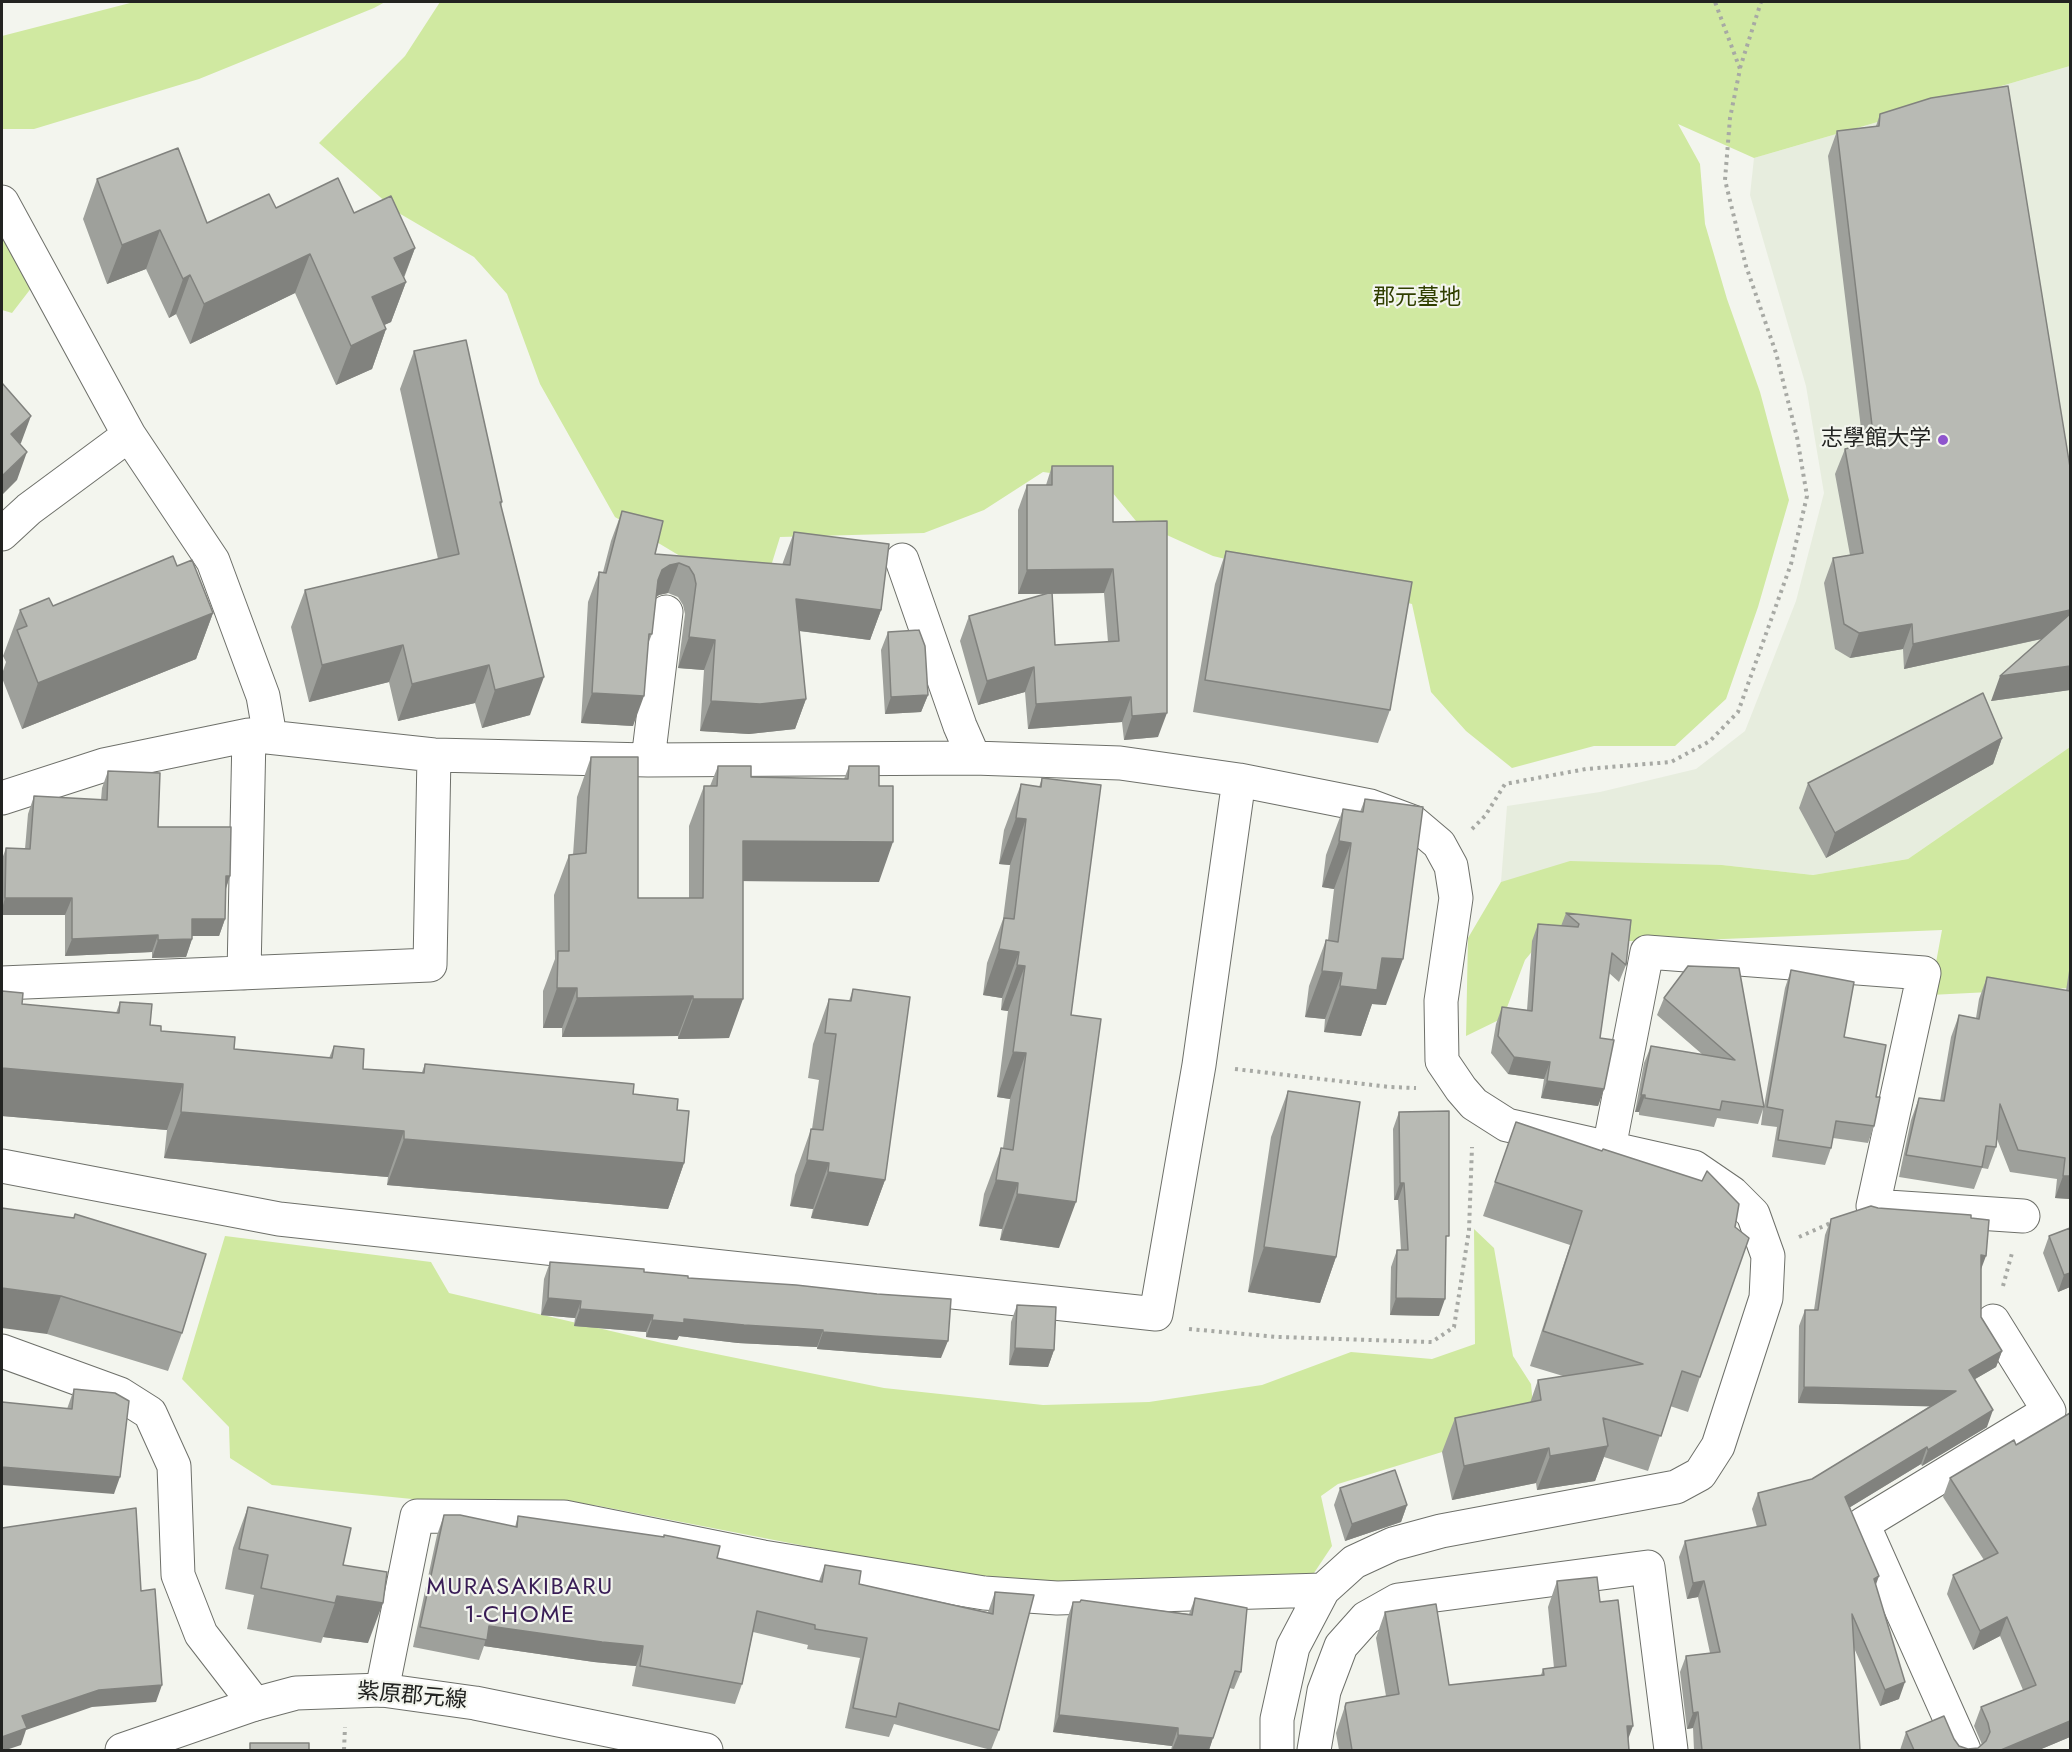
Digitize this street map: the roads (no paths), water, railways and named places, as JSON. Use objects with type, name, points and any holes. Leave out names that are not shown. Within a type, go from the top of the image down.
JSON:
[{"type":"street","points":[[2,202],[129,435],[213,561],[263,696],[244,973]]},
{"type":"street","points":[[2,534],[29,509],[129,435]]},
{"type":"street","points":[[903,560],[960,726],[974,758]]},
{"type":"street","points":[[648,760],[666,612]]},
{"type":"street","points":[[2,798],[104,765],[260,736],[434,755],[648,760],[974,758],[1120,763],[1239,780],[1370,806],[1413,822],[1439,844],[1451,867],[1456,898],[1441,1001],[1442,1061],[1474,1104],[1507,1125],[1694,1167],[1723,1186],[1753,1214],[1768,1256],[1766,1298],[1718,1446],[1700,1474],[1676,1488],[1441,1531],[1393,1544],[1354,1562],[1323,1590],[1293,1647],[1276,1719],[1277,1750]]},
{"type":"street","points":[[2,983],[430,965],[434,755]]},
{"type":"street","points":[[2,1166],[279,1219],[1156,1314],[1199,1065],[1239,780]]},
{"type":"street","points":[[1608,1148],[1647,952],[1924,973],[1873,1206],[2023,1216]]},
{"type":"street","points":[[1964,1750],[1863,1524],[2049,1411],[1993,1322]]},
{"type":"street","points":[[2,1351],[120,1394],[150,1413],[174,1466],[178,1575],[201,1634],[255,1704]]},
{"type":"street","points":[[382,1690],[417,1516],[564,1517],[763,1557],[984,1593],[1057,1598],[1323,1590]]},
{"type":"street","points":[[1314,1750],[1324,1691],[1341,1646],[1366,1618],[1398,1600],[1648,1567],[1671,1750]]},
{"type":"street","name":"紫原郡元線","points":[[122,1750],[255,1704],[296,1693],[382,1690],[475,1703],[706,1750]]},
{"type":"place","name":"志學館大学","points":[[1943,440]]},
{"type":"district","name":"MURASAKIBARU 1-CHOME","points":[[520,1602]]},
{"type":"park label","name":"郡元墓地","points":[[1417,299]]}]
